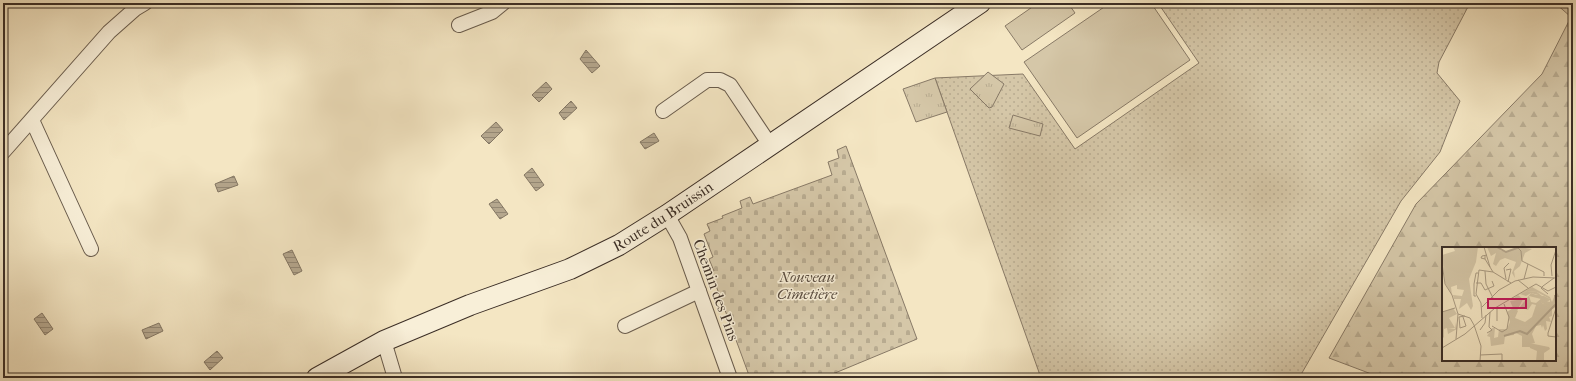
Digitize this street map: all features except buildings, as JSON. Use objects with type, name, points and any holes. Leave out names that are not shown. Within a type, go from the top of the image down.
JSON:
[{"type":"street","points":[[3,152],[109,32],[135,9],[145,3]]},
{"type":"street","points":[[459,25],[492,12],[503,3]]},
{"type":"street","name":"Route du Bruissin","points":[[317,378],[384,341],[470,306],[570,269],[619,245],[667,215],[770,146],[980,3]]},
{"type":"street","points":[[663,111],[707,80],[720,80],[730,85],[770,146]]},
{"type":"street","points":[[32,120],[91,249]]},
{"type":"street","name":"Chemin des Pins","points":[[667,215],[680,238],[730,378]]},
{"type":"street","points":[[626,326],[699,291]]},
{"type":"street","points":[[384,341],[395,378]]},
{"type":"green space","points":[[1038,3],[1068,3],[1075,13],[1022,50],[1005,26]]},
{"type":"green space","points":[[1110,3],[1151,3],[1190,60],[1077,138],[1024,62]]},
{"type":"green space","points":[[1158,3],[1470,3],[1439,62],[1437,73],[1460,101],[1440,152],[1401,201],[1299,378],[1041,378],[935,78],[1023,74],[1075,149],[1199,63]]},
{"type":"green space","points":[[1555,3],[1573,3],[1573,378],[1382,378],[1329,358],[1416,204],[1542,74],[1571,17]]},
{"type":"green space","points":[[988,72],[1004,84],[992,107],[989,108],[970,89]]},
{"type":"green space","points":[[935,78],[947,112],[916,122],[903,89]]},
{"type":"green space","points":[[1013,115],[1043,124],[1040,136],[1009,128]]},
{"type":"green space","name":"Nouveau Cimetière","points":[[846,146],[917,339],[823,378],[750,378],[711,272],[714,271],[709,259],[713,257],[704,234],[710,231],[707,224],[742,208],[740,201],[750,197],[753,204],[832,175],[828,162],[839,158],[837,150]]},
{"type":"shaded area","points":[[586,50],[600,66],[592,73],[580,59]]},
{"type":"shaded area","points":[[546,82],[552,89],[539,102],[532,95]]},
{"type":"shaded area","points":[[571,101],[577,108],[564,120],[559,113]]},
{"type":"shaded area","points":[[496,122],[503,130],[489,144],[481,136]]},
{"type":"shaded area","points":[[654,133],[659,141],[645,149],[640,142]]},
{"type":"shaded area","points":[[532,168],[544,185],[536,191],[524,175]]},
{"type":"shaded area","points":[[234,176],[238,185],[218,192],[215,184]]},
{"type":"shaded area","points":[[497,199],[508,214],[500,219],[489,204]]},
{"type":"shaded area","points":[[292,250],[302,271],[294,275],[283,254]]},
{"type":"shaded area","points":[[42,313],[53,329],[45,335],[34,319]]},
{"type":"shaded area","points":[[159,323],[163,331],[146,339],[142,330]]},
{"type":"shaded area","points":[[217,351],[223,358],[210,370],[204,362]]}]
